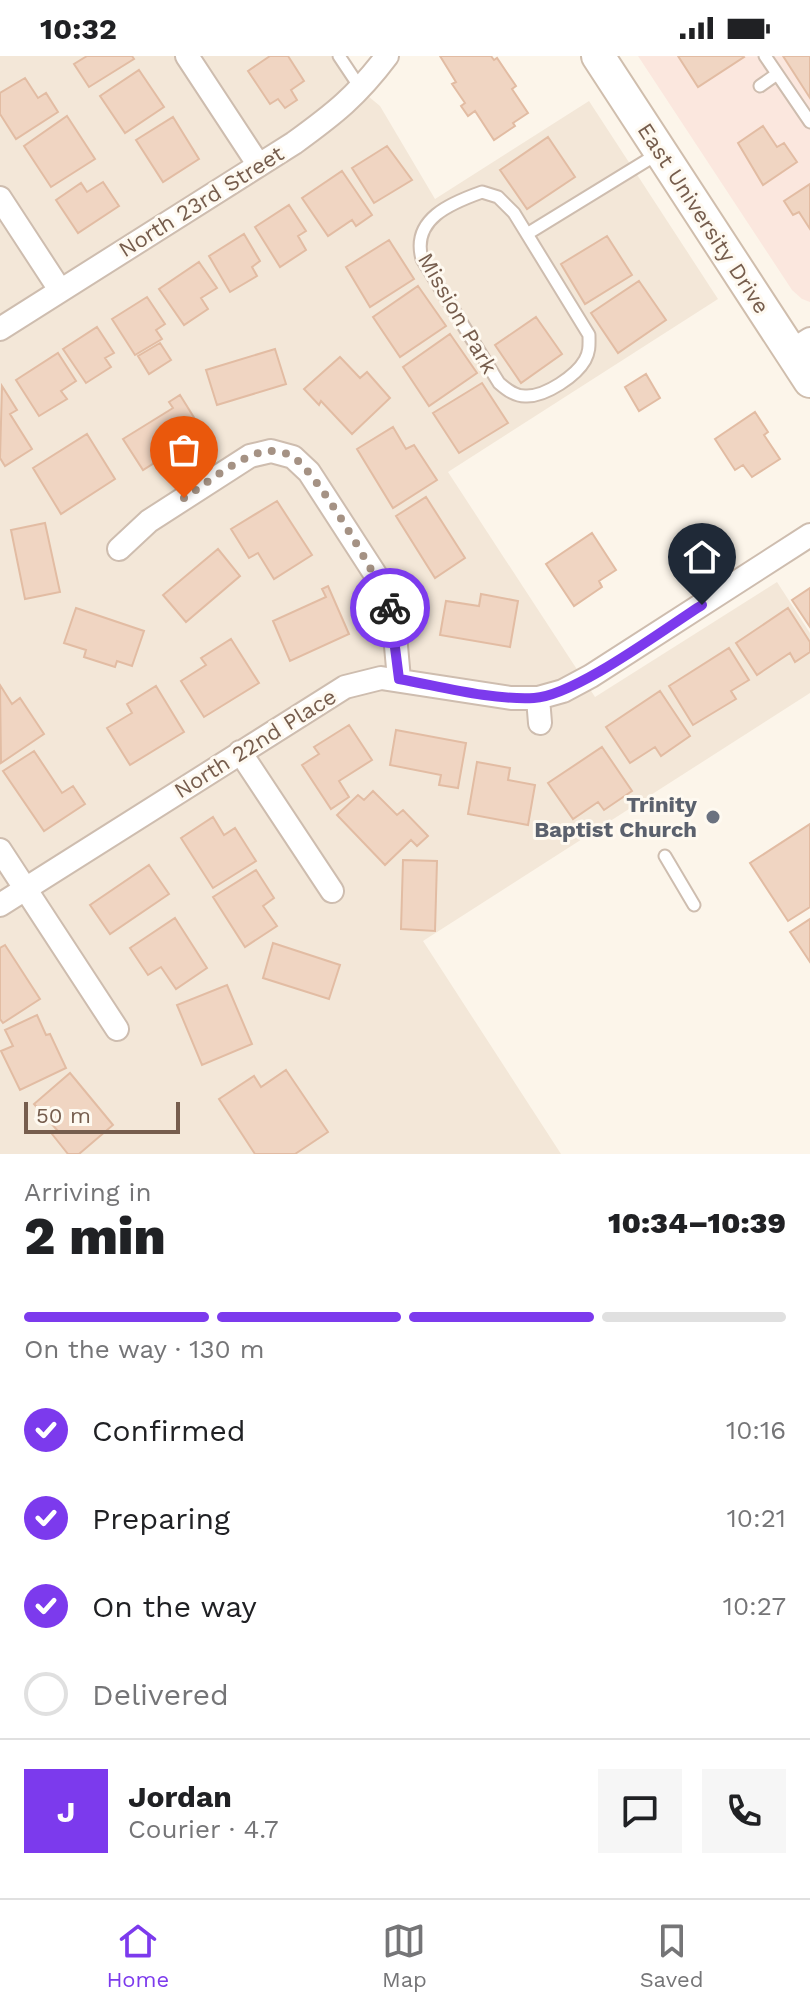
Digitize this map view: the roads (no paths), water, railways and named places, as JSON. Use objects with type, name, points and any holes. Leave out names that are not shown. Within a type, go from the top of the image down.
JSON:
[{"type":"main road","name":"East University Drive","points":[[598,56],[661,152],[800,345],[810,381]]},
{"type":"street","points":[[187,56],[258,164]]},
{"type":"street","name":"North 23rd Street","points":[[0,329],[294,143],[339,111],[361,90],[387,56]]},
{"type":"street","points":[[0,198],[60,290]]},
{"type":"street","points":[[119,549],[149,521],[250,456],[271,451],[293,457],[309,472],[377,577],[394,624],[399,679]]},
{"type":"street","name":"North 22nd Place","points":[[0,905],[345,687],[364,680],[399,679],[511,698],[538,698],[563,691],[810,535]]},
{"type":"street","points":[[538,698],[540,723]]},
{"type":"street","points":[[240,752],[332,891]]},
{"type":"street","points":[[0,850],[117,1029]]},
{"type":"lane","points":[[339,56],[361,90]]},
{"type":"lane","points":[[765,56],[810,122]]},
{"type":"lane","points":[[760,86],[777,74]]},
{"type":"lane","points":[[527,234],[661,152]]},
{"type":"lane","name":"Mission Park","points":[[482,192],[498,197],[514,213],[527,234],[589,335],[590,349],[576,371],[537,394],[525,397],[510,393],[499,383],[422,259],[418,245],[426,223],[454,203],[482,192]]},
{"type":"lane","points":[[665,856],[694,905]]},
{"type":"place","name":"Trinity Baptist Church","points":[[713,817]]}]
